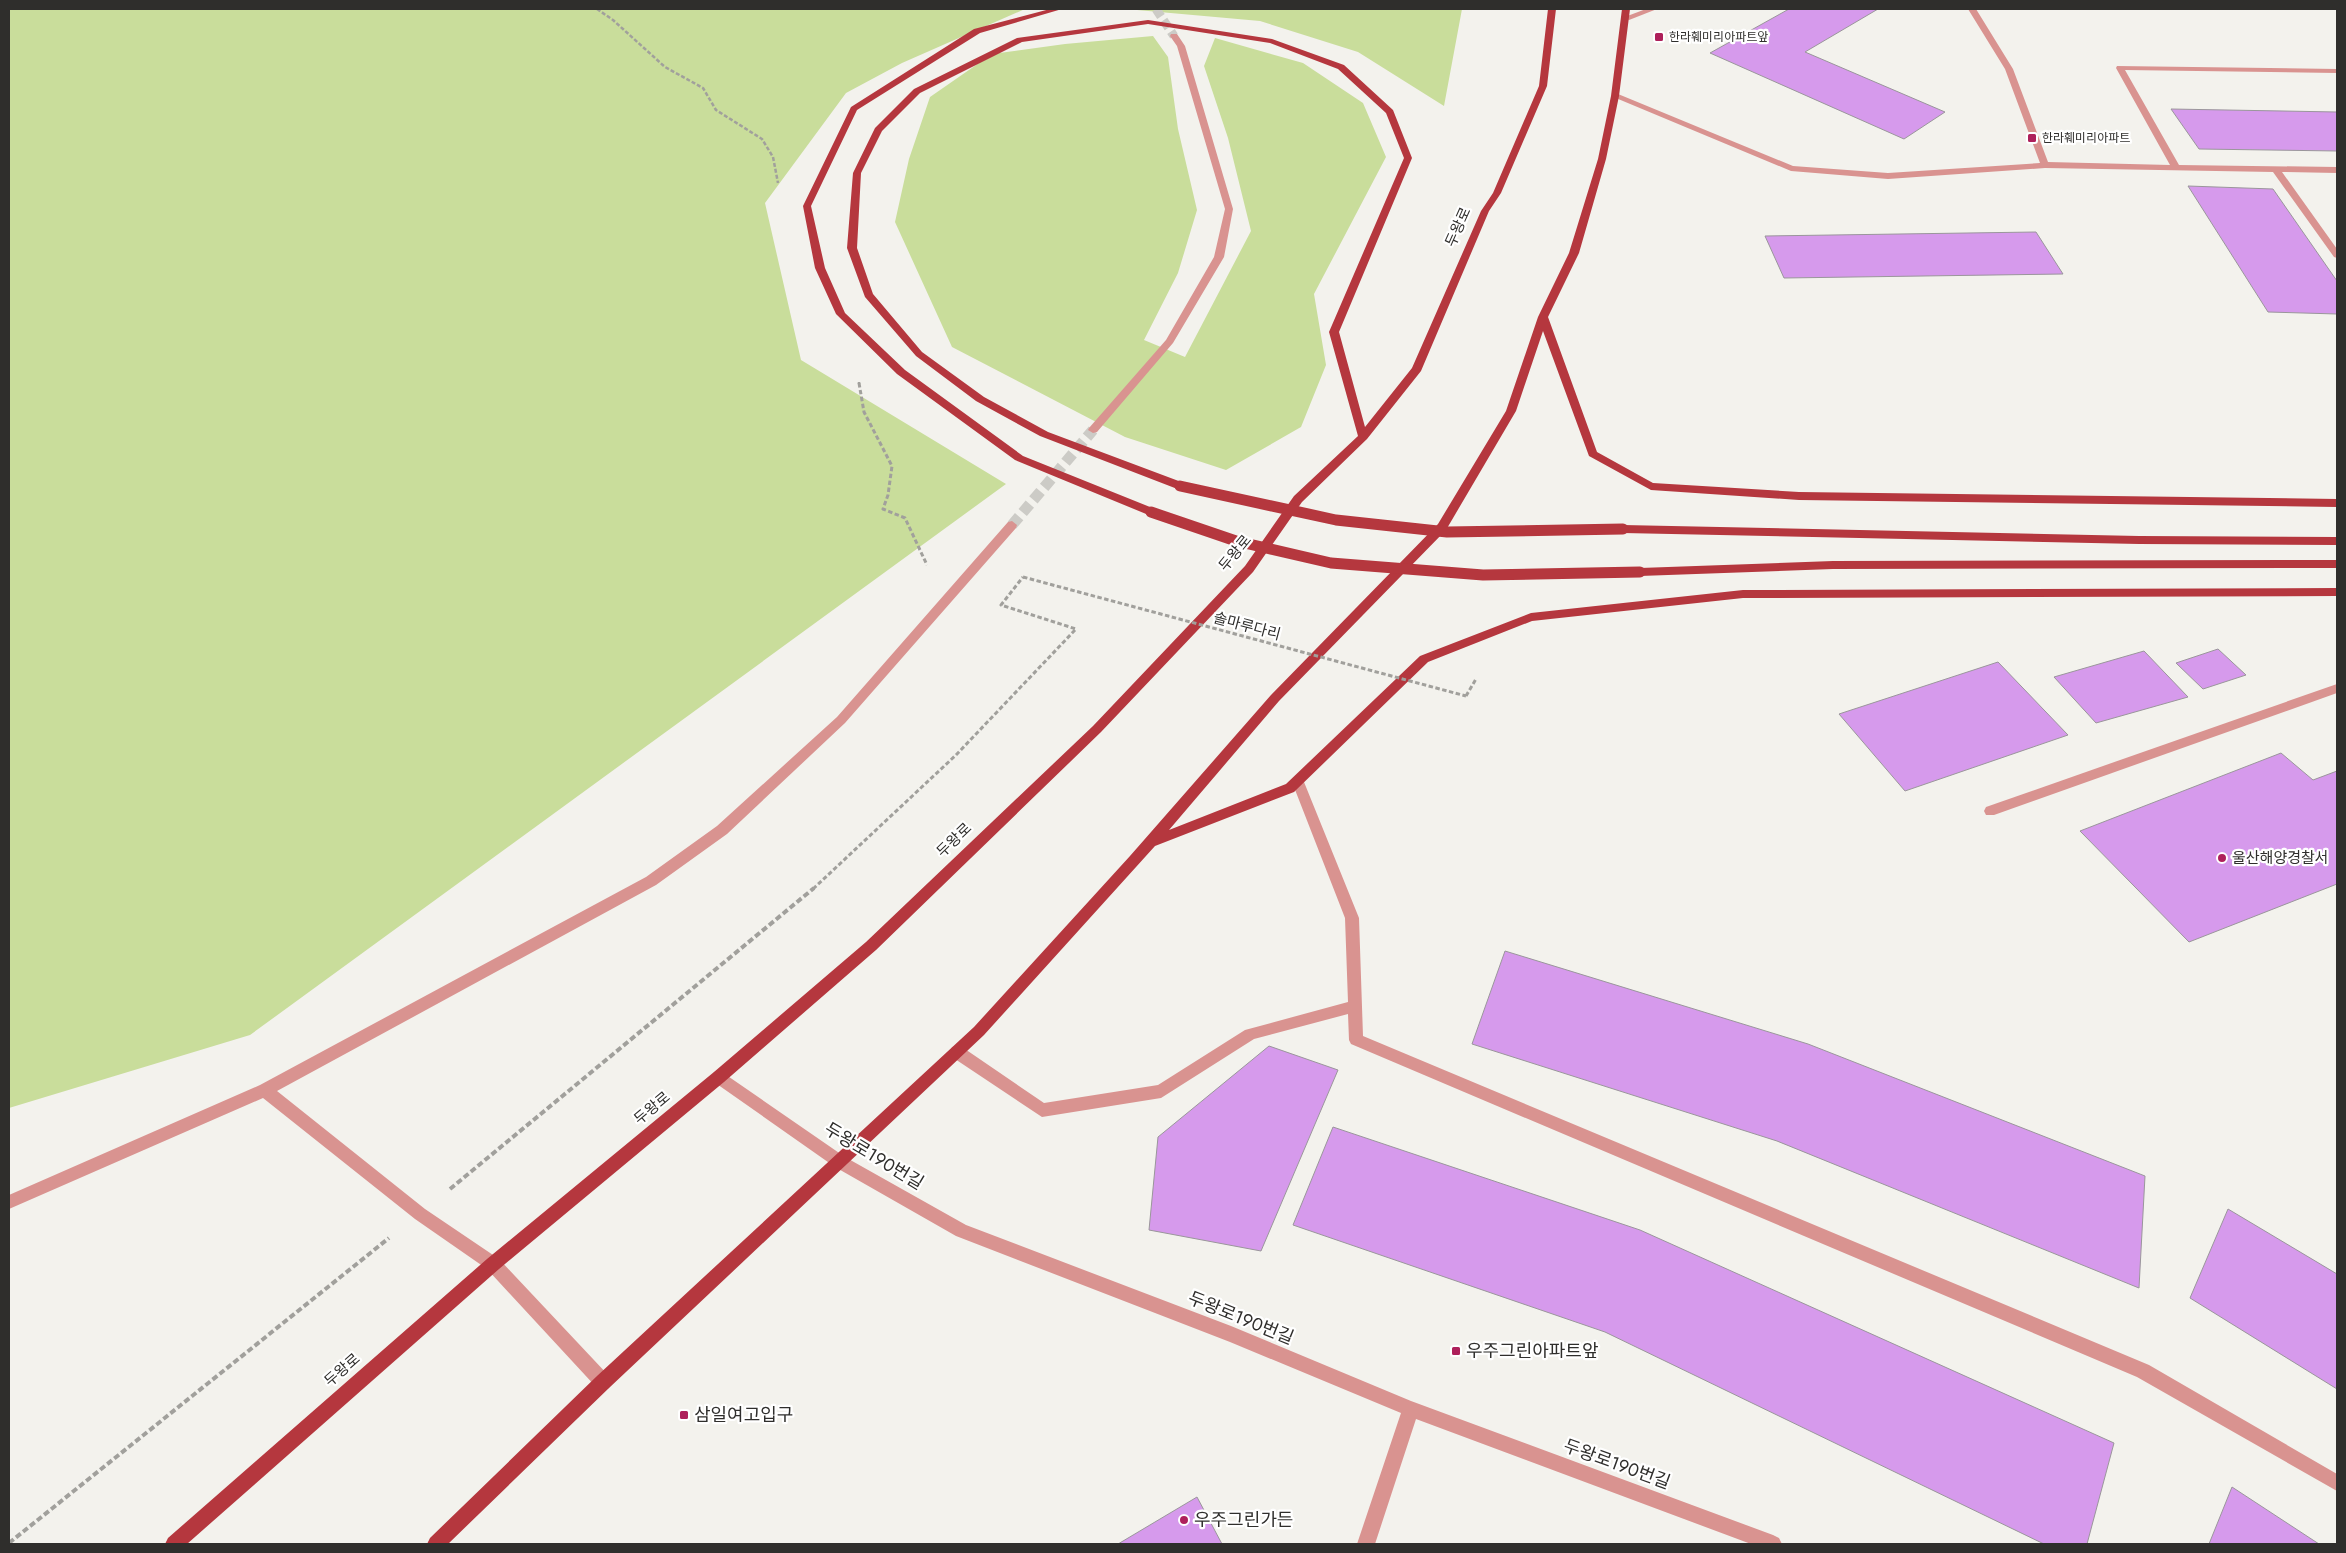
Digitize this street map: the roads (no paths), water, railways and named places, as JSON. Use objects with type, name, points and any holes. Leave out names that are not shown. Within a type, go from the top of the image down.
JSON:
[{"type":"main road","points":[[1058,9],[977,31],[854,109],[807,206],[820,268],[841,314],[901,372],[1019,458],[1151,512],[1236,541],[1331,563],[1483,576],[1833,565],[2337,564]]},
{"type":"main road","name":"두왕로","points":[[174,1544],[493,1264],[719,1077],[871,946],[1097,729],[1249,569],[1298,499],[1363,437],[1417,368],[1485,211],[1497,193],[1543,86],[1552,9]]},
{"type":"main road","points":[[436,1544],[603,1382],[840,1162],[996,1013],[1150,843],[1275,698],[1442,527],[1512,411],[1543,318],[1574,253],[1602,158],[1615,96],[1626,13]]},
{"type":"main road","points":[[1363,437],[1334,332],[1408,158],[1390,112],[1341,67],[1272,40],[1148,22],[1020,40],[917,91],[878,130],[857,173],[852,248],[868,295],[919,354],[980,399],[1044,434],[1180,486],[1336,520],[1447,532],[1623,529],[2129,540],[2337,540]]},
{"type":"main road","points":[[1543,318],[1593,454],[1651,486],[1799,496],[2337,503]]},
{"type":"main road","points":[[1150,843],[1290,788],[1424,659],[1531,618],[1743,594],[2337,592]]},
{"type":"street","points":[[1626,13],[1653,9]]},
{"type":"street","points":[[1972,9],[2009,69],[2046,165]]},
{"type":"street","points":[[1093,430],[1170,341],[1219,257],[1229,209],[1181,46],[1174,36]]},
{"type":"street","points":[[2176,167],[2120,68],[2337,71]]},
{"type":"street","points":[[1615,96],[1791,168],[1888,176],[2046,165],[2337,170]]},
{"type":"street","points":[[2276,169],[2337,254]]},
{"type":"street","points":[[9,1202],[265,1090],[650,881],[722,830],[842,720],[1012,525]]},
{"type":"street","points":[[1990,811],[2337,688]]},
{"type":"street","points":[[1298,782],[1352,918],[1356,1040],[2143,1371],[2337,1483]]},
{"type":"street","points":[[957,1052],[1042,1110],[1161,1091],[1250,1034],[1355,1006]]},
{"type":"street","name":"두왕로190번길","points":[[719,1077],[840,1162],[961,1231],[1231,1334],[1410,1409],[1773,1544]]},
{"type":"street","points":[[265,1090],[420,1214],[493,1264],[603,1382]]},
{"type":"street","points":[[1366,1544],[1410,1409]]},
{"type":"tunnel","points":[[1156,9],[1174,36]]},
{"type":"tunnel","points":[[1012,525],[1093,430]]},
{"type":"place","name":"한라훼미리아파트앞","points":[[1659,37]]},
{"type":"place","name":"한라훼미리아파트","points":[[2032,138]]},
{"type":"place","name":"울산해양경찰서","points":[[2222,858]]},
{"type":"place","name":"우주그린아파트앞","points":[[1456,1351]]},
{"type":"place","name":"삼일여고입구","points":[[684,1415]]},
{"type":"place","name":"우주그린가든","points":[[1184,1520]]}]
